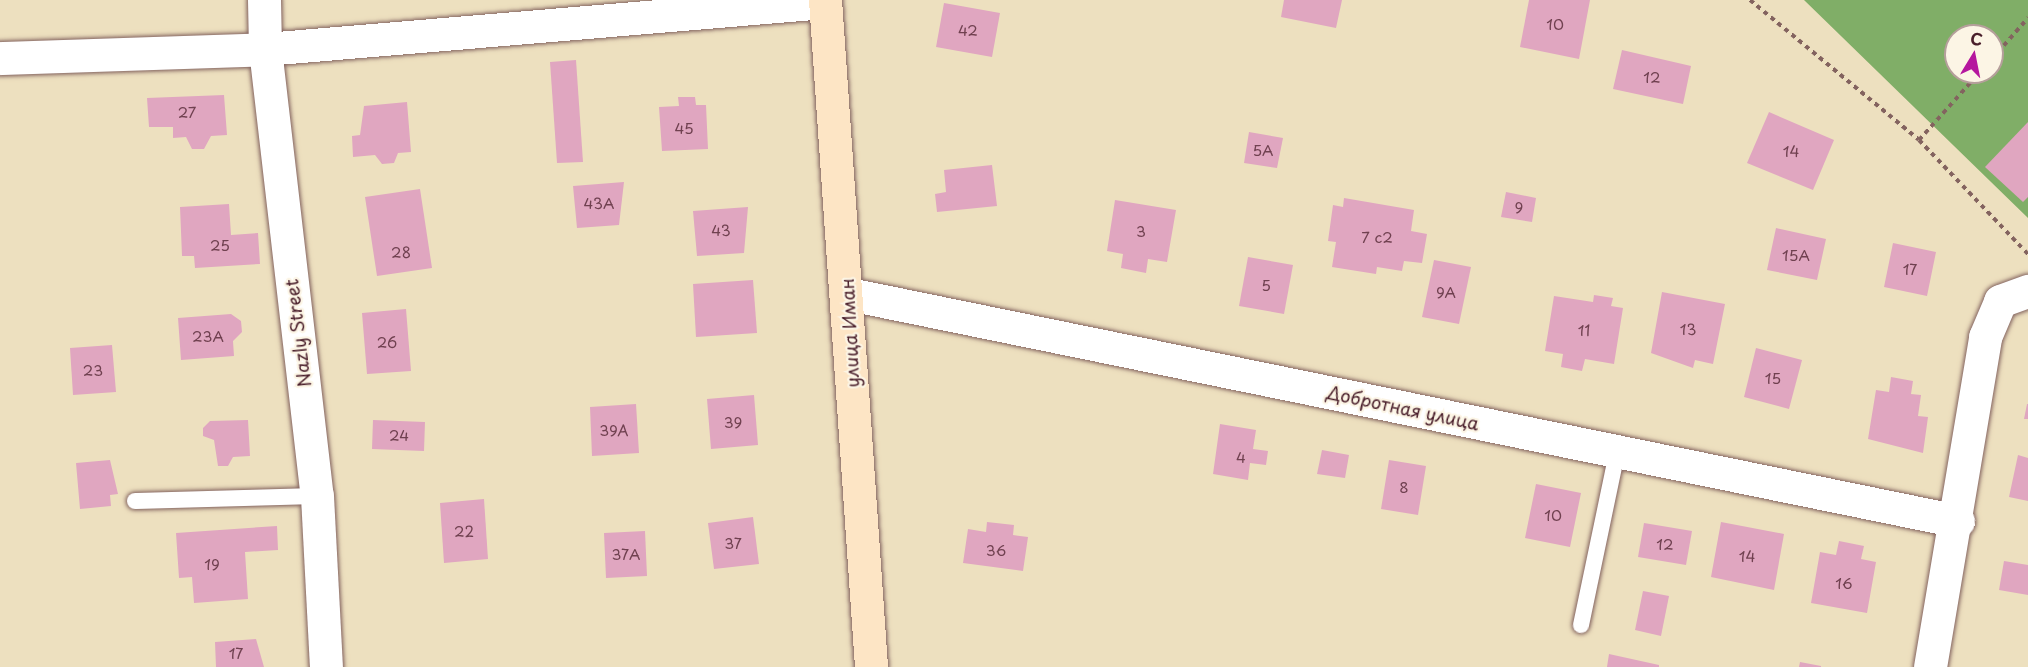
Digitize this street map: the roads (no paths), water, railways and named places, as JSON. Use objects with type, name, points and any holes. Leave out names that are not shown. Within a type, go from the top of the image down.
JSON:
[{"type":"street","name":"Nazly Street","points":[[264,0],[265,49],[317,496],[326,667]]},
{"type":"street","points":[[0,58],[265,49],[825,1]]},
{"type":"street","name":"улица Иман","points":[[825,1],[849,294],[871,667]]},
{"type":"street","points":[[1930,667],[1958,521],[1985,337],[2000,301],[2028,291]]},
{"type":"street","name":"Добротная улица","points":[[849,294],[1958,521]]},
{"type":"lane","points":[[1581,625],[1617,452]]},
{"type":"lane","points":[[135,501],[317,496]]}]
